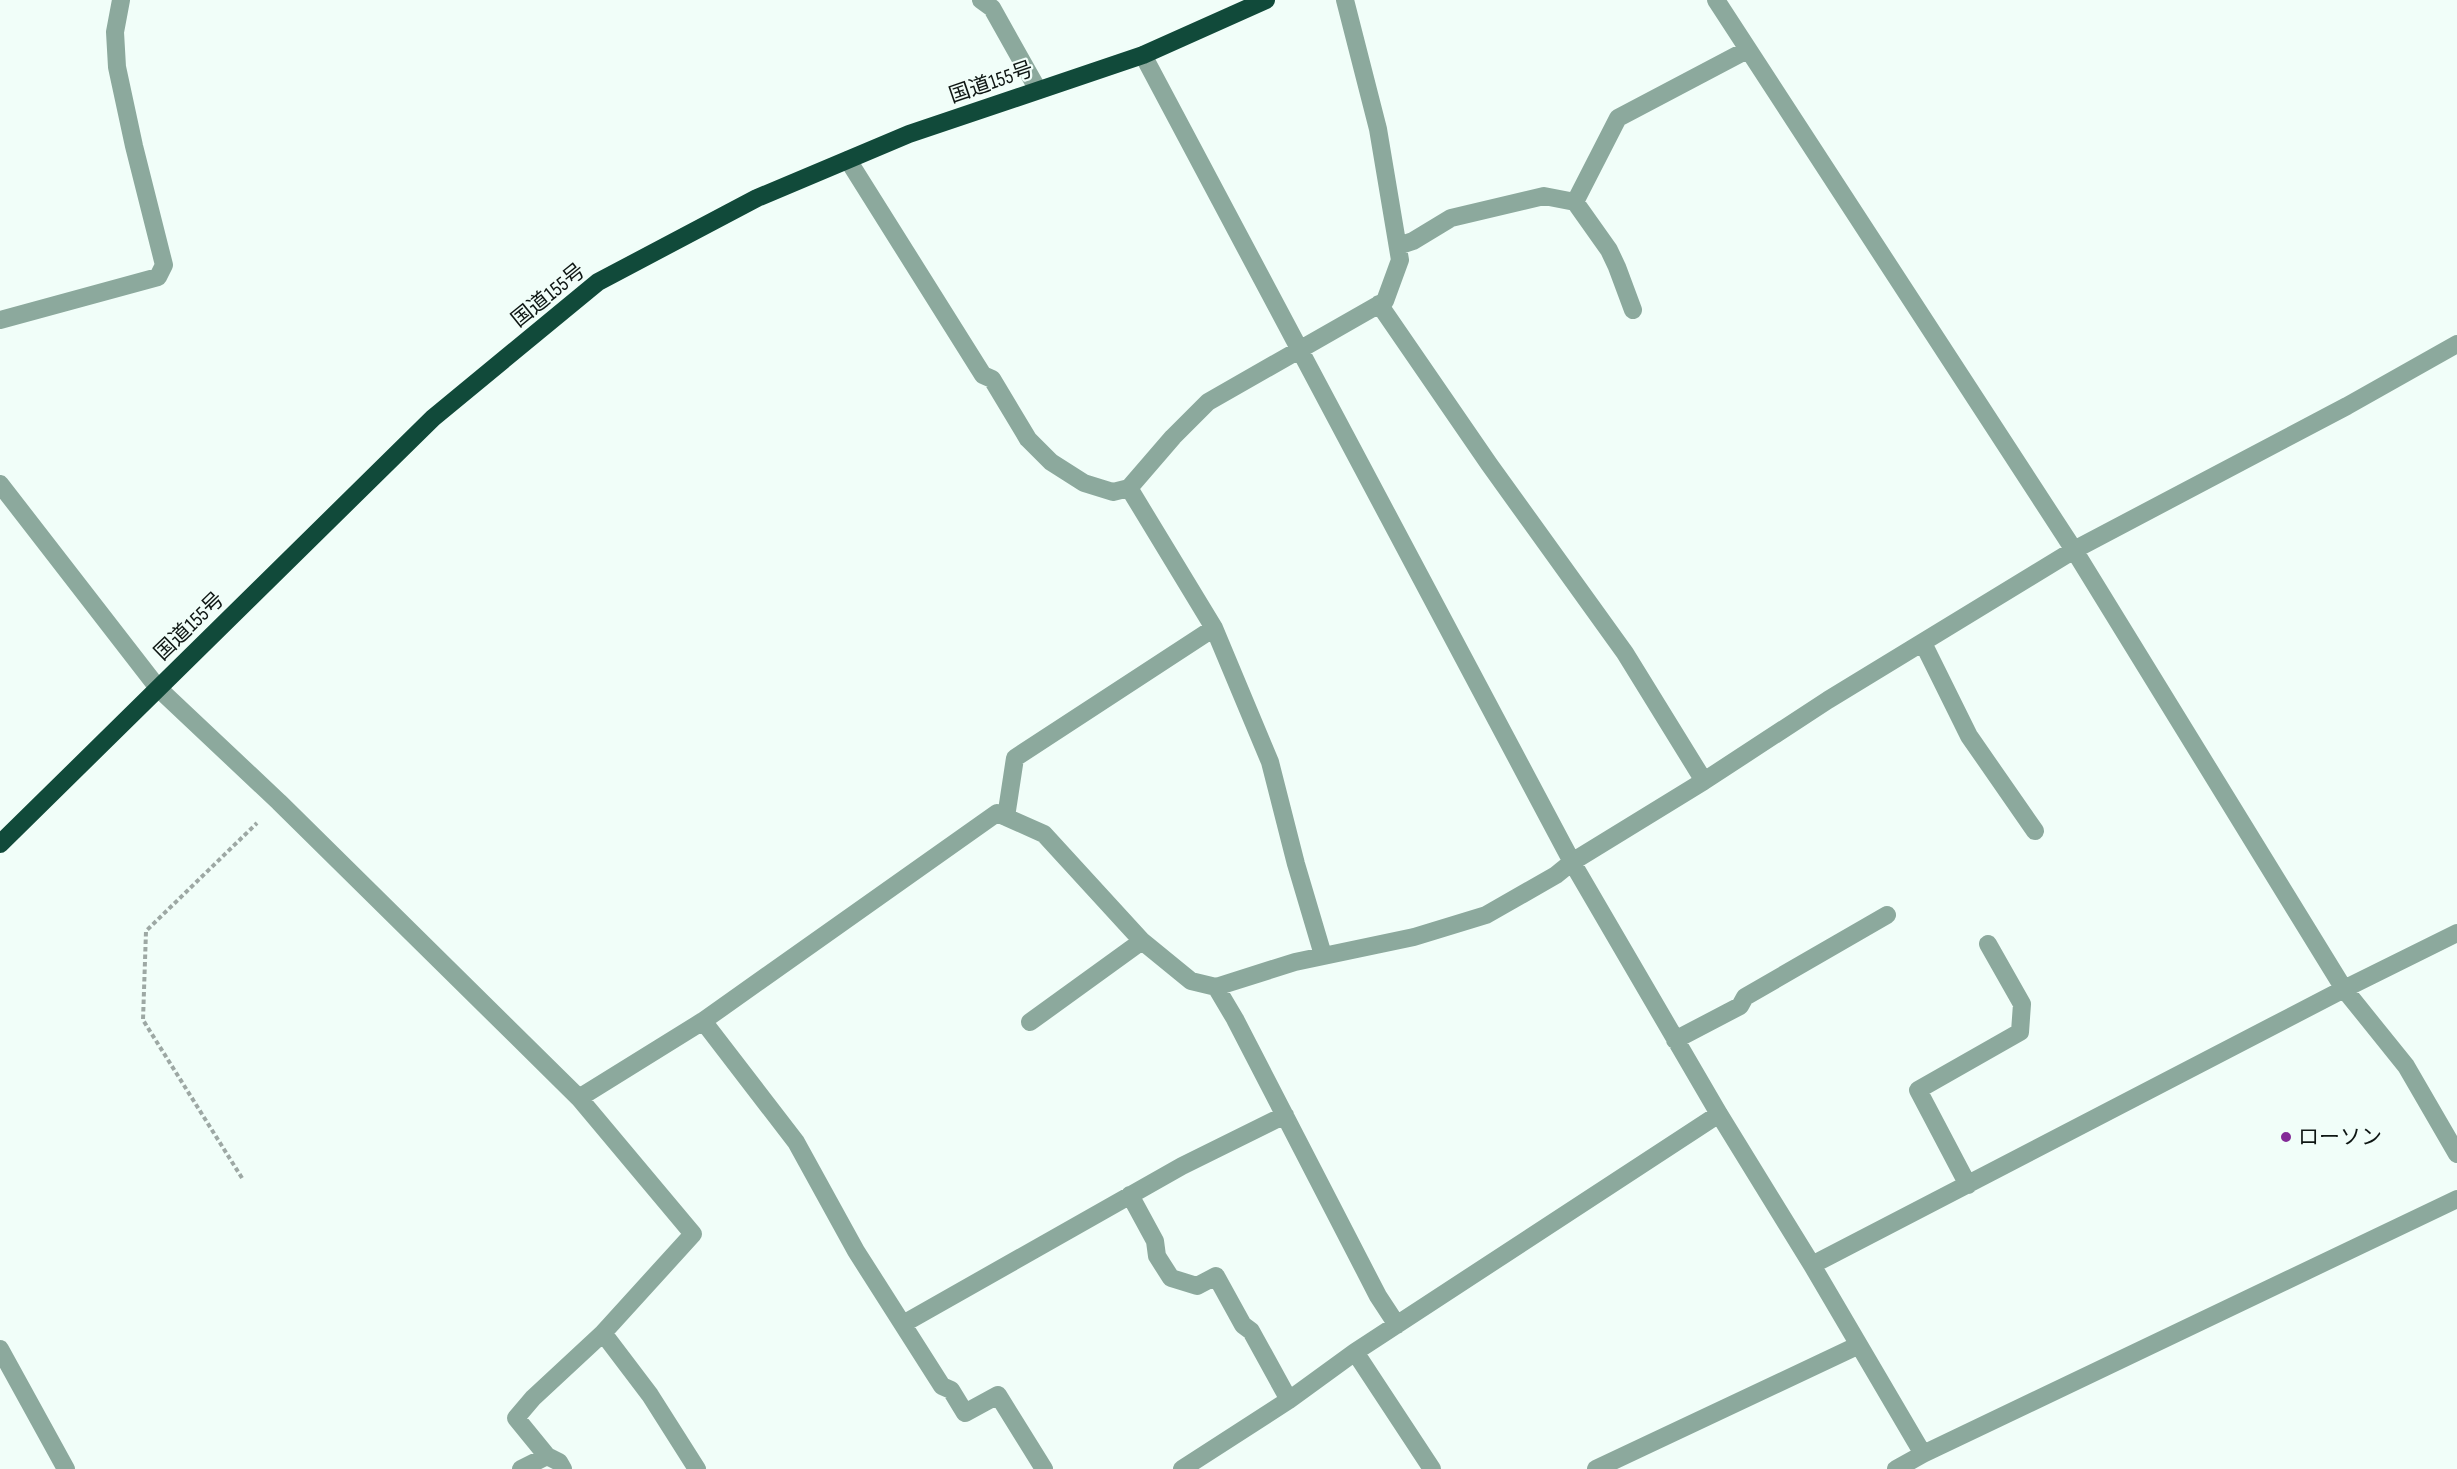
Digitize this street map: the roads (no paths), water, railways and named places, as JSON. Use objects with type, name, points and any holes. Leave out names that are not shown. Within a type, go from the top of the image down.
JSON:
[{"type":"highway","name":"国道155号","points":[[0,844],[433,418],[598,282],[757,198],[909,134],[1143,55],[1266,0]]},
{"type":"street","points":[[0,320],[158,277],[164,265],[117,67],[114,32],[120,0]]},
{"type":"street","points":[[981,0],[992,8],[1038,90]]},
{"type":"street","points":[[848,160],[983,375],[992,379],[1028,439],[1051,462],[1084,483],[1113,492],[1129,488],[1173,437],[1208,402],[1385,301],[1400,260],[1378,129],[1345,0]]},
{"type":"street","points":[[1716,0],[2074,550],[2344,989],[2406,1066],[2457,1154]]},
{"type":"street","points":[[1575,202],[1618,118],[1747,50]]},
{"type":"street","points":[[1143,55],[1572,862],[1675,1040],[1812,1265],[1923,1454]]},
{"type":"street","points":[[1398,246],[1413,241],[1451,218],[1544,196],[1575,202],[1609,250],[1632,310]]},
{"type":"street","points":[[1379,304],[1489,464],[1625,653],[1704,781]]},
{"type":"street","points":[[579,1098],[703,1022],[997,813],[1044,834],[1142,941],[1191,981],[1216,987],[1295,962],[1414,937],[1486,915],[1556,875],[1572,862],[1704,781],[1828,700],[2074,550],[2347,406],[2457,344]]},
{"type":"street","points":[[0,484],[158,688],[279,802],[579,1098],[693,1234],[603,1333],[533,1398],[516,1418],[547,1456],[559,1462],[563,1469]]},
{"type":"street","points":[[1129,488],[1214,628],[1270,762],[1296,864],[1323,955]]},
{"type":"street","points":[[1006,817],[1015,758],[1214,628]]},
{"type":"street","points":[[1923,643],[1969,736],[2035,831]]},
{"type":"street","points":[[1675,1040],[1740,1006],[1745,997],[1887,915]]},
{"type":"street","points":[[1812,1265],[2344,989],[2457,933]]},
{"type":"street","points":[[1030,1022],[1142,941]]},
{"type":"street","points":[[1968,1185],[1918,1090],[2020,1032],[2022,1004],[1988,944]]},
{"type":"street","points":[[1216,987],[1378,1296],[1397,1325]]},
{"type":"street","points":[[703,1022],[796,1142],[856,1251],[942,1386],[951,1390],[965,1413],[998,1395],[1044,1469]]},
{"type":"street","points":[[1182,1469],[1289,1400],[1355,1352],[1719,1114]]},
{"type":"street","points":[[903,1324],[1182,1166],[1285,1115]]},
{"type":"street","points":[[1130,1195],[1155,1241],[1157,1256],[1171,1278],[1197,1286],[1216,1276],[1289,1400]]},
{"type":"street","points":[[1896,1469],[1923,1454],[2457,1199]]},
{"type":"street","points":[[603,1333],[650,1395],[697,1469]]},
{"type":"street","points":[[1596,1469],[1859,1345]]},
{"type":"street","points":[[0,1349],[66,1469]]},
{"type":"street","points":[[1355,1352],[1432,1469]]},
{"type":"street","points":[[521,1469],[547,1456]]},
{"type":"place","name":"ローソン","points":[[2286,1137]]}]
